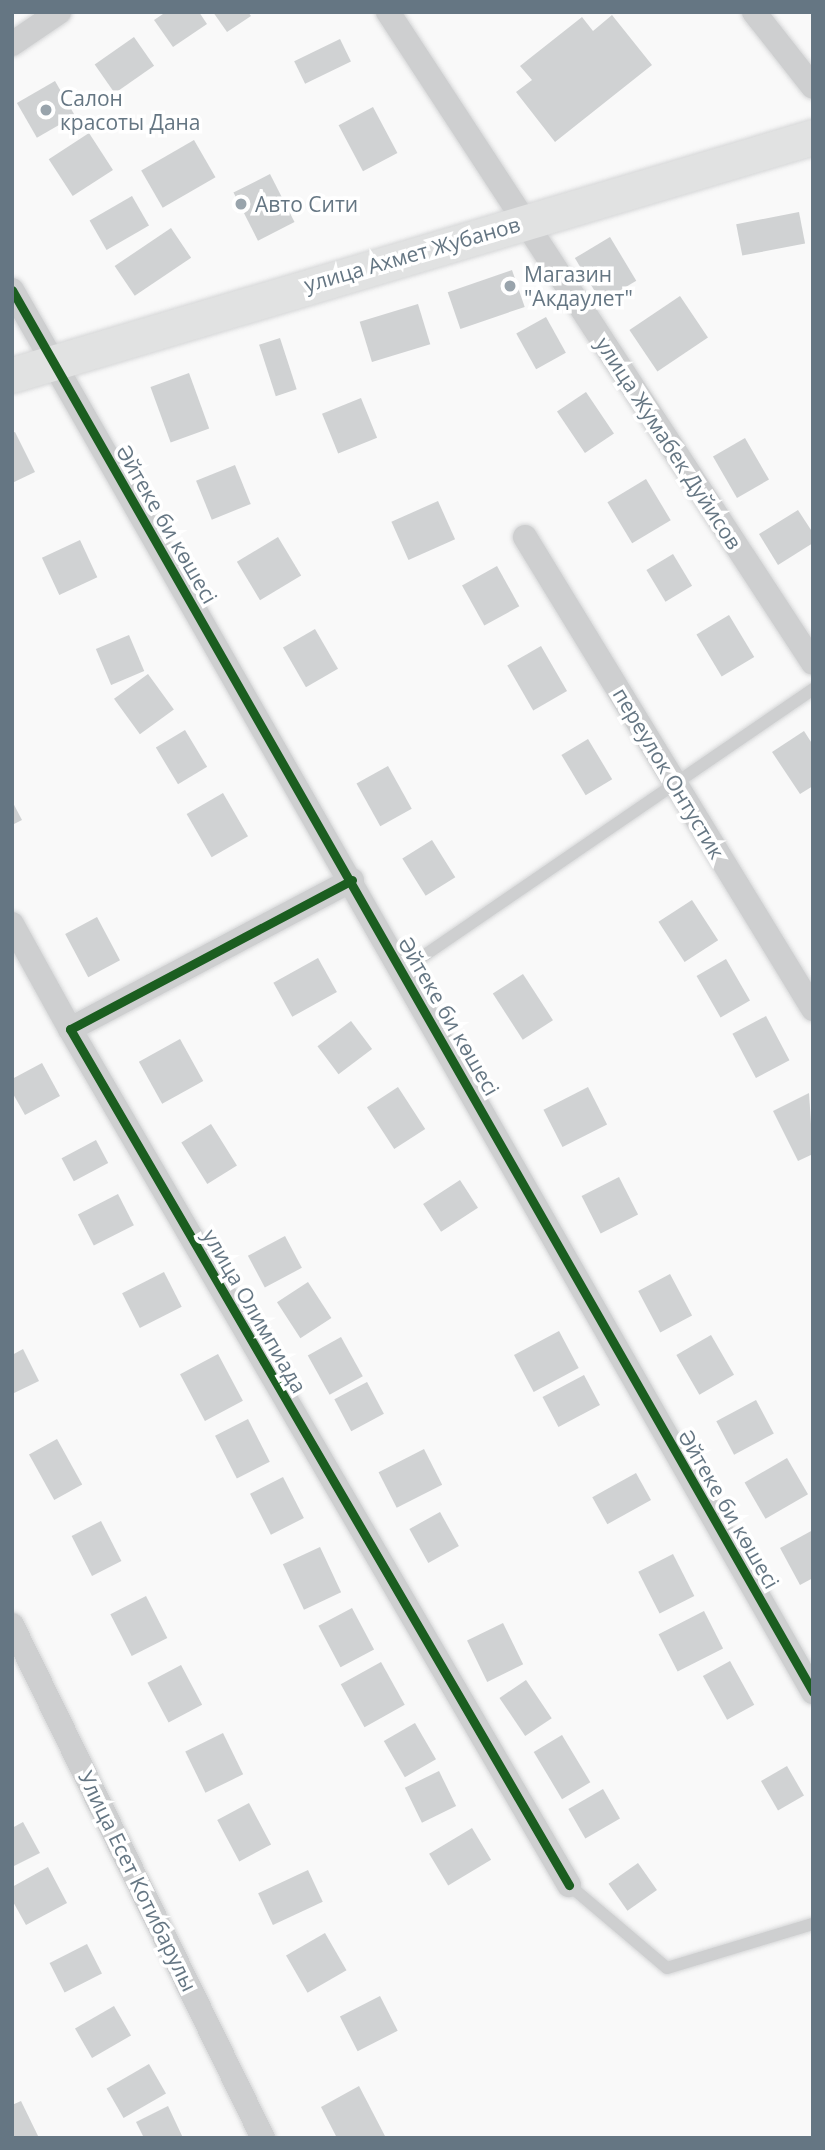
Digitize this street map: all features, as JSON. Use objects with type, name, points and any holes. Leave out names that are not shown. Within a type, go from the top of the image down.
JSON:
[{"type":"main road","name":"улица Ахмет Жубанов","points":[[12,374],[52,360],[813,138]]},
{"type":"street","points":[[12,44],[59,12]]},
{"type":"street","name":"улица Жумабек Дуйисов","points":[[388,12],[813,663]]},
{"type":"street","points":[[754,12],[813,87]]},
{"type":"street","name":"Әйтеке би көшесі","points":[[12,290],[352,880],[813,1692]]},
{"type":"street","name":"переулок Онтустик","points":[[525,537],[813,1009]]},
{"type":"street","points":[[70,1029],[352,880]]},
{"type":"street","name":"улица Олимпиада","points":[[12,924],[70,1029],[569,1885]]},
{"type":"street","name":"Улица Есет Котибарулы","points":[[12,1625],[263,2138]]},
{"type":"lane","points":[[403,970],[674,781],[813,689]]},
{"type":"lane","points":[[569,1885],[667,1968],[813,1924]]},
{"type":"building","points":[[166,12],[199,12],[207,24],[173,47],[154,20]]},
{"type":"building","points":[[213,12],[248,12],[251,16],[227,32]]},
{"type":"building","points":[[612,15],[652,65],[555,142],[516,92],[532,80],[520,66],[582,17],[593,31]]},
{"type":"building","points":[[134,37],[154,66],[115,93],[95,65]]},
{"type":"building","points":[[340,39],[351,61],[305,84],[294,61]]},
{"type":"building","name":"Салон красоты Дана","points":[[55,81],[75,116],[37,138],[17,103]]},
{"type":"building","points":[[373,107],[397,153],[363,171],[339,125]]},
{"type":"building","points":[[89,133],[113,170],[73,196],[49,159]]},
{"type":"building","points":[[194,140],[216,177],[163,208],[141,170]]},
{"type":"building","points":[[270,174],[295,222],[258,241],[233,193]]},
{"type":"building","points":[[132,196],[149,225],[107,250],[90,220]]},
{"type":"building","points":[[799,212],[805,243],[742,256],[736,224]]},
{"type":"building","points":[[171,228],[191,258],[135,296],[115,266]]},
{"type":"building","points":[[610,237],[636,281],[601,302],[575,258]]},
{"type":"building","points":[[512,270],[525,307],[460,329],[448,292]]},
{"type":"building","points":[[680,296],[708,337],[657,372],[629,330]]},
{"type":"building","points":[[418,304],[430,344],[372,362],[360,322]]},
{"type":"building","points":[[546,317],[566,353],[536,369],[516,333]]},
{"type":"building","points":[[280,338],[297,389],[276,396],[259,345]]},
{"type":"building","points":[[189,373],[209,428],[171,442],[150,387]]},
{"type":"building","points":[[586,392],[614,433],[585,453],[557,412]]},
{"type":"building","points":[[361,398],[377,438],[338,454],[322,414]]},
{"type":"building","points":[[15,432],[35,472],[12,483],[12,433]]},
{"type":"building","points":[[745,438],[769,480],[737,498],[713,457]]},
{"type":"building","points":[[235,465],[251,504],[212,520],[196,481]]},
{"type":"building","points":[[646,479],[671,520],[632,543],[607,502]]},
{"type":"building","points":[[438,501],[455,539],[408,560],[391,522]]},
{"type":"building","points":[[798,510],[813,533],[813,543],[778,565],[759,534]]},
{"type":"building","points":[[278,537],[301,576],[260,600],[237,562]]},
{"type":"building","points":[[80,540],[97,577],[59,595],[42,558]]},
{"type":"building","points":[[673,554],[692,586],[665,602],[646,570]]},
{"type":"building","points":[[497,566],[519,606],[484,626],[462,585]]},
{"type":"building","points":[[729,615],[754,657],[722,677],[696,635]]},
{"type":"building","points":[[315,629],[338,669],[306,687],[283,648]]},
{"type":"building","points":[[129,635],[144,671],[111,685],[96,649]]},
{"type":"building","points":[[541,646],[567,691],[533,711],[507,666]]},
{"type":"building","points":[[148,674],[174,710],[140,734],[114,699]]},
{"type":"building","points":[[185,730],[207,767],[178,784],[156,748]]},
{"type":"building","points":[[804,731],[813,745],[813,786],[800,794],[772,752]]},
{"type":"building","points":[[588,739],[612,779],[586,795],[561,755]]},
{"type":"building","points":[[388,766],[412,809],[380,826],[357,783]]},
{"type":"building","points":[[223,793],[248,836],[212,857],[187,814]]},
{"type":"building","points":[[12,801],[22,820],[12,825]]},
{"type":"building","points":[[432,840],[455,877],[426,896],[402,859]]},
{"type":"building","points":[[692,900],[718,940],[685,962],[658,922]]},
{"type":"building","points":[[97,917],[120,960],[88,977],[65,934]]},
{"type":"building","points":[[318,958],[337,992],[292,1017],[273,983]]},
{"type":"building","points":[[726,959],[750,1001],[721,1018],[697,976]]},
{"type":"building","points":[[523,974],[553,1020],[523,1040],[493,994]]},
{"type":"building","points":[[766,1016],[789,1060],[756,1078],[732,1034]]},
{"type":"building","points":[[351,1021],[372,1049],[339,1074],[317,1046]]},
{"type":"building","points":[[180,1039],[203,1081],[162,1104],[139,1062]]},
{"type":"building","points":[[42,1063],[60,1096],[25,1115],[12,1092],[12,1079]]},
{"type":"building","points":[[398,1087],[425,1129],[394,1149],[367,1107]]},
{"type":"building","points":[[588,1087],[607,1124],[563,1147],[543,1110]]},
{"type":"building","points":[[809,1093],[813,1154],[798,1161],[773,1111]]},
{"type":"building","points":[[211,1124],[237,1166],[207,1184],[181,1143]]},
{"type":"building","points":[[96,1140],[108,1163],[74,1181],[62,1158]]},
{"type":"building","points":[[619,1177],[638,1214],[601,1233],[582,1196]]},
{"type":"building","points":[[460,1180],[478,1208],[441,1232],[423,1204]]},
{"type":"building","points":[[118,1194],[134,1225],[94,1246],[78,1214]]},
{"type":"building","points":[[285,1236],[302,1268],[265,1288],[248,1256]]},
{"type":"building","points":[[164,1272],[182,1307],[140,1328],[122,1293]]},
{"type":"building","points":[[670,1274],[692,1315],[660,1332],[638,1291]]},
{"type":"building","points":[[308,1282],[331,1318],[300,1338],[277,1302]]},
{"type":"building","points":[[559,1331],[579,1368],[534,1392],[514,1355]]},
{"type":"building","points":[[711,1335],[734,1375],[699,1395],[676,1355]]},
{"type":"building","points":[[341,1337],[363,1376],[330,1395],[308,1355]]},
{"type":"building","points":[[23,1349],[39,1381],[12,1394],[12,1355]]},
{"type":"building","points":[[218,1354],[243,1401],[205,1421],[180,1374]]},
{"type":"building","points":[[584,1375],[600,1405],[558,1427],[543,1397]]},
{"type":"building","points":[[367,1382],[384,1414],[351,1431],[334,1399]]},
{"type":"building","points":[[756,1400],[774,1434],[734,1455],[716,1421]]},
{"type":"building","points":[[248,1419],[270,1462],[237,1479],[215,1436]]},
{"type":"building","points":[[57,1439],[82,1484],[54,1500],[29,1455]]},
{"type":"building","points":[[424,1449],[442,1485],[397,1508],[379,1472]]},
{"type":"building","points":[[787,1458],[808,1494],[766,1519],[745,1482]]},
{"type":"building","points":[[636,1473],[651,1500],[607,1524],[592,1497]]},
{"type":"building","points":[[283,1477],[304,1518],[271,1535],[250,1494]]},
{"type":"building","points":[[440,1512],[459,1546],[428,1563],[409,1529]]},
{"type":"building","points":[[101,1521],[121,1561],[92,1576],[72,1536]]},
{"type":"building","points":[[813,1530],[813,1578],[800,1585],[780,1548]]},
{"type":"building","points":[[320,1547],[341,1592],[304,1610],[283,1564]]},
{"type":"building","points":[[673,1554],[694,1596],[660,1614],[638,1572]]},
{"type":"building","points":[[146,1596],[167,1638],[132,1656],[110,1614]]},
{"type":"building","points":[[352,1608],[374,1649],[341,1667],[318,1626]]},
{"type":"building","points":[[704,1611],[723,1648],[678,1672],[659,1634]]},
{"type":"building","points":[[503,1623],[523,1664],[487,1682],[467,1641]]},
{"type":"building","points":[[730,1661],[754,1705],[727,1720],[703,1676]]},
{"type":"building","points":[[381,1662],[405,1705],[365,1727],[341,1684]]},
{"type":"building","points":[[181,1665],[202,1705],[169,1723],[147,1683]]},
{"type":"building","points":[[526,1680],[552,1718],[525,1736],[499,1698]]},
{"type":"building","points":[[415,1723],[436,1759],[405,1777],[384,1741]]},
{"type":"building","points":[[223,1733],[243,1774],[205,1793],[185,1751]]},
{"type":"building","points":[[562,1735],[590,1782],[562,1799],[534,1752]]},
{"type":"building","points":[[787,1766],[804,1795],[778,1810],[761,1781]]},
{"type":"building","points":[[439,1771],[456,1806],[422,1823],[405,1788]]},
{"type":"building","points":[[603,1789],[620,1818],[585,1838],[568,1809]]},
{"type":"building","points":[[249,1803],[271,1844],[239,1861],[217,1820]]},
{"type":"building","points":[[23,1822],[40,1853],[12,1867],[12,1828]]},
{"type":"building","points":[[472,1828],[491,1860],[448,1885],[429,1854]]},
{"type":"building","points":[[638,1863],[657,1890],[627,1911],[609,1884]]},
{"type":"building","points":[[48,1867],[67,1903],[26,1925],[12,1900],[12,1887]]},
{"type":"building","points":[[308,1870],[323,1902],[273,1925],[258,1893]]},
{"type":"building","points":[[325,1933],[346,1970],[308,1993],[286,1956]]},
{"type":"building","points":[[87,1944],[102,1973],[65,1992],[50,1963]]},
{"type":"building","points":[[380,1996],[398,2031],[358,2051],[340,2016]]},
{"type":"building","points":[[114,2006],[131,2035],[92,2058],[75,2028]]},
{"type":"building","points":[[149,2064],[166,2093],[124,2118],[107,2088]]},
{"type":"building","points":[[359,2086],[386,2138],[337,2138],[321,2107]]},
{"type":"building","points":[[21,2101],[39,2138],[12,2138],[12,2105]]},
{"type":"building","points":[[168,2106],[183,2138],[144,2138],[136,2122]]},
{"type":"cycle path","points":[[12,290],[813,1692]]},
{"type":"cycle path","points":[[352,880],[70,1029],[569,1885]]},
{"type":"place","name":"Салон красоты Дана","points":[[46,110]]},
{"type":"place","name":"Авто Сити","points":[[241,204]]},
{"type":"place","name":"Магазин \"Акдаулет\"","points":[[510,286]]}]
